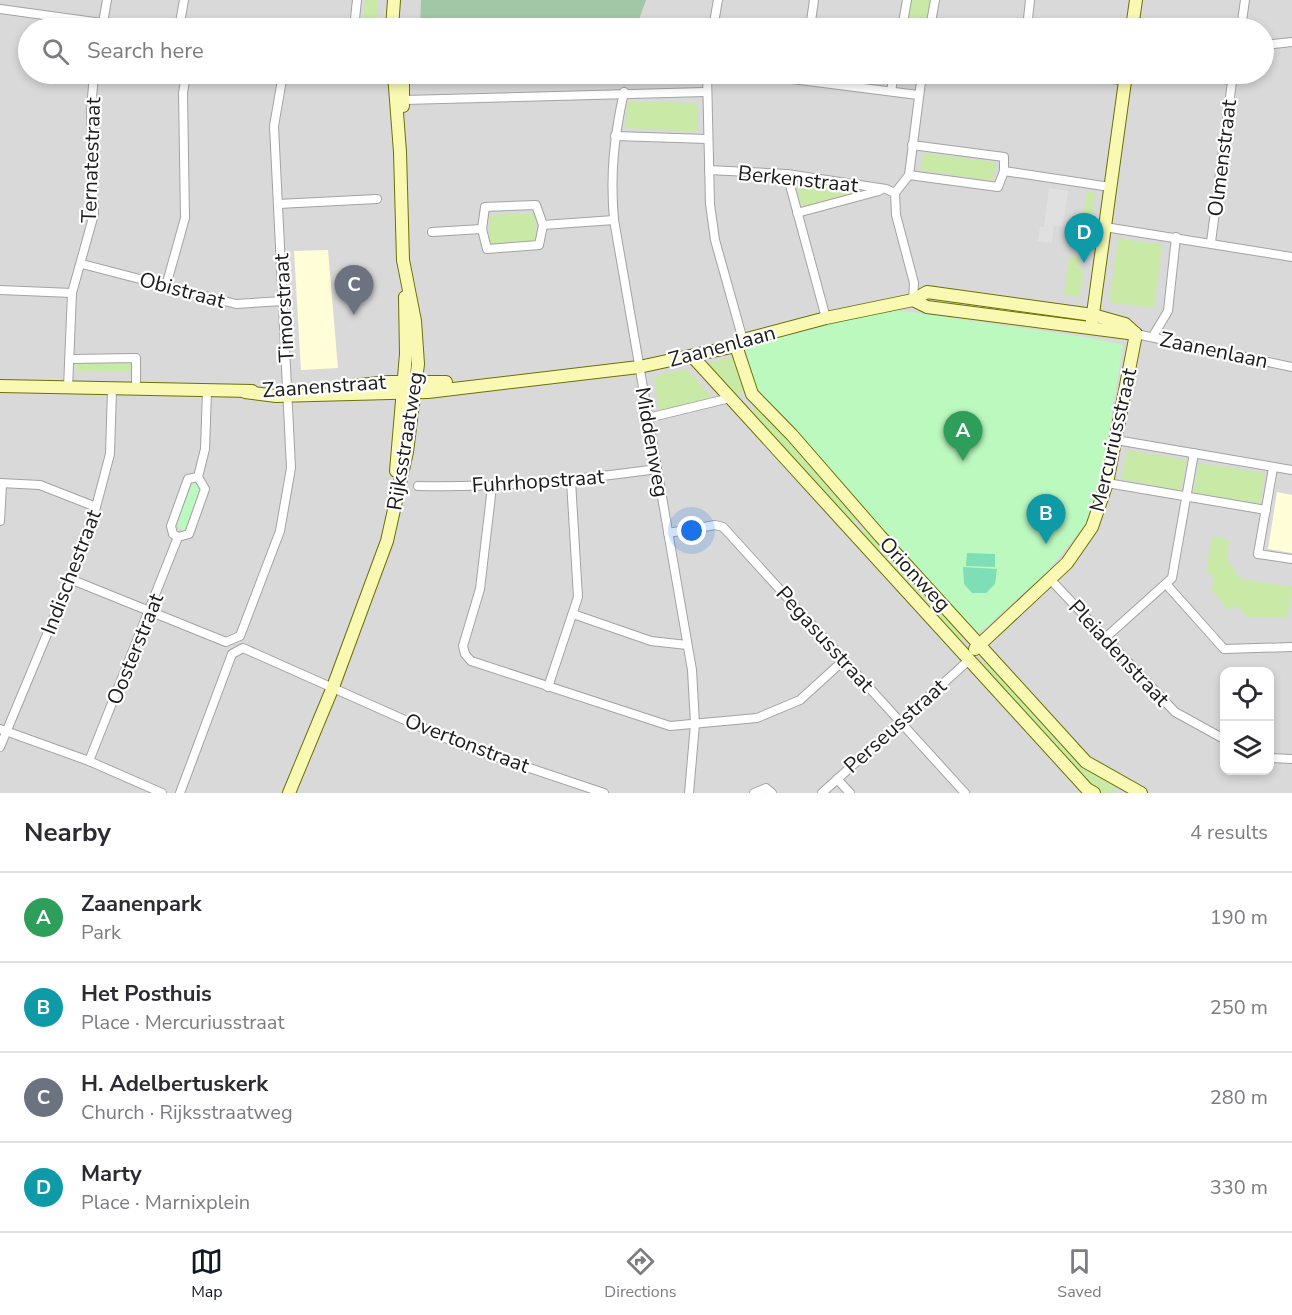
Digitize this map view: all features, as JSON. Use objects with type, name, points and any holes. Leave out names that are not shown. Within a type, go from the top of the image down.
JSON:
[{"type":"street","points":[[104,18],[107,0]]},
{"type":"street","points":[[181,18],[184,0]]},
{"type":"street","points":[[355,18],[357,0]]},
{"type":"street","points":[[392,18],[393,0]]},
{"type":"street","points":[[400,0],[401,18]]},
{"type":"street","points":[[715,18],[718,0]]},
{"type":"street","points":[[811,18],[814,0]]},
{"type":"street","points":[[904,18],[907,0]]},
{"type":"street","points":[[932,18],[935,0]]},
{"type":"street","points":[[1028,18],[1030,0]]},
{"type":"street","points":[[1133,18],[1136,0]]},
{"type":"street","points":[[1242,18],[1245,0]]},
{"type":"street","points":[[0,9],[11,4],[70,18]]},
{"type":"street","points":[[1274,44],[1292,42]]},
{"type":"street","name":"Ternatestraat","points":[[68,388],[72,293],[82,264],[94,213],[91,110],[93,84]]},
{"type":"street","points":[[166,286],[185,218],[184,84]]},
{"type":"street","name":"Timorstraat","points":[[150,612],[226,642],[234,640],[240,636],[280,531],[291,468],[274,126],[281,84]]},
{"type":"street","points":[[396,84],[400,100]]},
{"type":"street","points":[[400,100],[402,84]]},
{"type":"street","points":[[706,84],[709,170],[715,240],[740,343]]},
{"type":"street","points":[[847,84],[918,95]]},
{"type":"street","points":[[891,92],[892,84]]},
{"type":"street","points":[[913,300],[914,283],[896,215],[895,194],[909,174],[920,84]]},
{"type":"street","points":[[1091,328],[1124,84]]},
{"type":"street","name":"Olmenstraat","points":[[1211,242],[1231,84]]},
{"type":"street","points":[[400,100],[624,92],[706,92]]},
{"type":"street","name":"Middenweg","points":[[624,92],[615,136],[610,181],[614,220],[687,645],[695,724],[688,793]]},
{"type":"street","name":"Rijksstraatweg","points":[[289,793],[333,687],[382,549],[409,387],[418,364],[415,321],[403,260],[400,100]]},
{"type":"street","points":[[615,136],[708,139]]},
{"type":"street","points":[[909,174],[998,187],[1004,171],[1004,157],[912,145]]},
{"type":"street","name":"Berkenstraat","points":[[709,170],[787,174],[886,189],[895,194]]},
{"type":"street","points":[[1004,171],[1110,187]]},
{"type":"street","points":[[787,174],[826,318]]},
{"type":"street","name":"Berkenstraat","points":[[797,213],[886,189]]},
{"type":"street","points":[[278,204],[377,199]]},
{"type":"street","points":[[536,205],[543,225],[539,245],[514,248],[488,249],[482,229],[485,207],[536,205]]},
{"type":"street","points":[[543,225],[614,220]]},
{"type":"street","points":[[1105,227],[1211,242],[1292,257]]},
{"type":"street","points":[[432,232],[482,229]]},
{"type":"street","points":[[1153,336],[1168,310],[1176,237]]},
{"type":"street","name":"Obistraat","points":[[82,264],[236,304],[283,301]]},
{"type":"street","points":[[0,290],[72,293]]},
{"type":"street","name":"Zaanenlaan","points":[[409,387],[528,380],[639,367],[692,356],[826,318],[913,300],[927,292],[1093,315],[1125,324],[1136,334]]},
{"type":"street","name":"Zaanenlaan","points":[[913,300],[927,307],[1153,336],[1292,367]]},
{"type":"street","name":"Mercuriusstraat","points":[[969,660],[978,644],[1050,579],[1082,544],[1100,510],[1136,334]]},
{"type":"street","name":"Orionweg","points":[[740,343],[752,394],[792,435],[864,519],[1086,762],[1137,792]]},
{"type":"street","name":"Orionweg","points":[[692,356],[1087,789],[1094,793]]},
{"type":"street","points":[[71,359],[136,358],[136,390]]},
{"type":"street","name":"Zaanenstraat","points":[[0,386],[245,392],[409,387]]},
{"type":"street","name":"Indischestraat","points":[[0,747],[3,730],[70,579],[96,507],[110,454],[112,389]]},
{"type":"street","name":"Oosterstraat","points":[[198,477],[188,479],[171,526],[173,534],[178,537],[189,534],[205,489],[198,477],[205,449],[207,391]]},
{"type":"street","points":[[648,418],[752,394]]},
{"type":"street","points":[[1116,440],[1292,470]]},
{"type":"street","points":[[1104,639],[1172,578],[1194,453]]},
{"type":"street","points":[[1273,468],[1258,554],[1292,559]]},
{"type":"street","name":"Fuhrhopstraat","points":[[418,486],[492,487],[571,481],[657,470]]},
{"type":"street","points":[[548,687],[578,597],[571,481]]},
{"type":"street","points":[[0,521],[1,483],[40,485],[96,507]]},
{"type":"street","points":[[1107,483],[1266,510]]},
{"type":"street","points":[[492,487],[480,589],[463,646],[471,662],[670,726],[758,718],[800,700],[844,660]]},
{"type":"street","points":[[852,531],[864,519]]},
{"type":"street","name":"Pegasusstraat","points":[[668,533],[715,525],[723,527],[965,793]]},
{"type":"street","name":"Oosterstraat","points":[[89,761],[178,537]]},
{"type":"street","points":[[70,579],[150,612]]},
{"type":"street","name":"Pleiadenstraat","points":[[1050,579],[1174,712],[1220,737]]},
{"type":"street","points":[[1166,584],[1224,649],[1292,647]]},
{"type":"street","points":[[573,614],[651,641],[687,645]]},
{"type":"street","name":"Overtonstraat","points":[[180,793],[232,654],[243,648],[462,745],[604,793]]},
{"type":"street","name":"Perseusstraat","points":[[822,793],[969,660]]},
{"type":"street","points":[[3,730],[89,761],[162,793]]},
{"type":"street","points":[[1274,759],[1292,759]]},
{"type":"street","points":[[837,779],[850,793]]},
{"type":"street","points":[[754,793],[766,788],[772,793]]},
{"type":"shaded area","points":[[0,0],[1292,0],[1292,793],[0,793]]},
{"type":"shaded area","points":[[421,0],[646,0],[640,18],[420,18]]},
{"type":"shaded area","points":[[1049,188],[1068,191],[1063,226],[1054,226],[1052,243],[1038,241],[1040,227],[1044,227]]},
{"type":"shaded area","points":[[328,250],[338,368],[301,370],[294,251]]},
{"type":"shaded area","points":[[1277,492],[1292,495],[1292,553],[1268,549]]},
{"type":"green space","points":[[365,0],[378,0],[378,18],[363,18]]},
{"type":"green space","points":[[910,0],[932,0],[929,18],[907,18]]},
{"type":"green space","points":[[627,101],[698,103],[698,132],[626,128]]},
{"type":"green space","points":[[923,153],[996,162],[993,181],[921,170]]},
{"type":"green space","points":[[800,181],[855,188],[856,194],[802,209],[796,185]]},
{"type":"green space","points":[[1087,191],[1095,193],[1090,236],[1084,235],[1084,228],[1081,227]]},
{"type":"green space","points":[[535,213],[537,241],[490,244],[489,215]]},
{"type":"green space","points":[[1118,238],[1162,245],[1154,308],[1109,302]]},
{"type":"green space","points":[[1069,257],[1079,258],[1078,268],[1084,269],[1079,297],[1064,295]]},
{"type":"green space","points":[[889,309],[1091,338],[1123,345],[1100,486],[1086,524],[1046,573],[978,634],[757,392],[745,347]]},
{"type":"green space","points":[[738,356],[746,389],[736,396],[705,364]]},
{"type":"green space","points":[[76,364],[134,364],[133,371],[77,371]]},
{"type":"green space","points":[[687,369],[712,398],[659,411],[654,379],[659,375]]},
{"type":"green space","points":[[757,406],[856,514],[855,521],[850,523],[749,414]]},
{"type":"green space","points":[[1128,450],[1186,460],[1181,490],[1121,479]]},
{"type":"green space","points":[[1199,463],[1265,473],[1260,505],[1193,494]]},
{"type":"green space","points":[[195,483],[200,489],[186,528],[182,531],[177,525],[191,485]]},
{"type":"green space","points":[[862,526],[865,526],[965,635],[957,642],[858,531],[859,529],[862,532],[864,530]]},
{"type":"green space","points":[[1212,536],[1229,540],[1227,560],[1241,579],[1292,587],[1287,618],[1248,618],[1236,605],[1229,611],[1210,588],[1214,583],[1211,574],[1206,572]]},
{"type":"green space","points":[[967,553],[995,554],[995,567],[966,566]]},
{"type":"green space","points":[[963,567],[997,569],[995,584],[986,593],[972,593],[964,584]]},
{"type":"green space","points":[[988,659],[1117,786],[1112,793],[1101,793],[1089,786],[980,667]]},
{"type":"place","name":"Marty","points":[[1084,263]]},
{"type":"place","name":"H. Adelbertuskerk","points":[[354,315]]},
{"type":"place","name":"Zaanenpark","points":[[963,461]]},
{"type":"place","name":"Het Posthuis","points":[[1046,544]]}]
